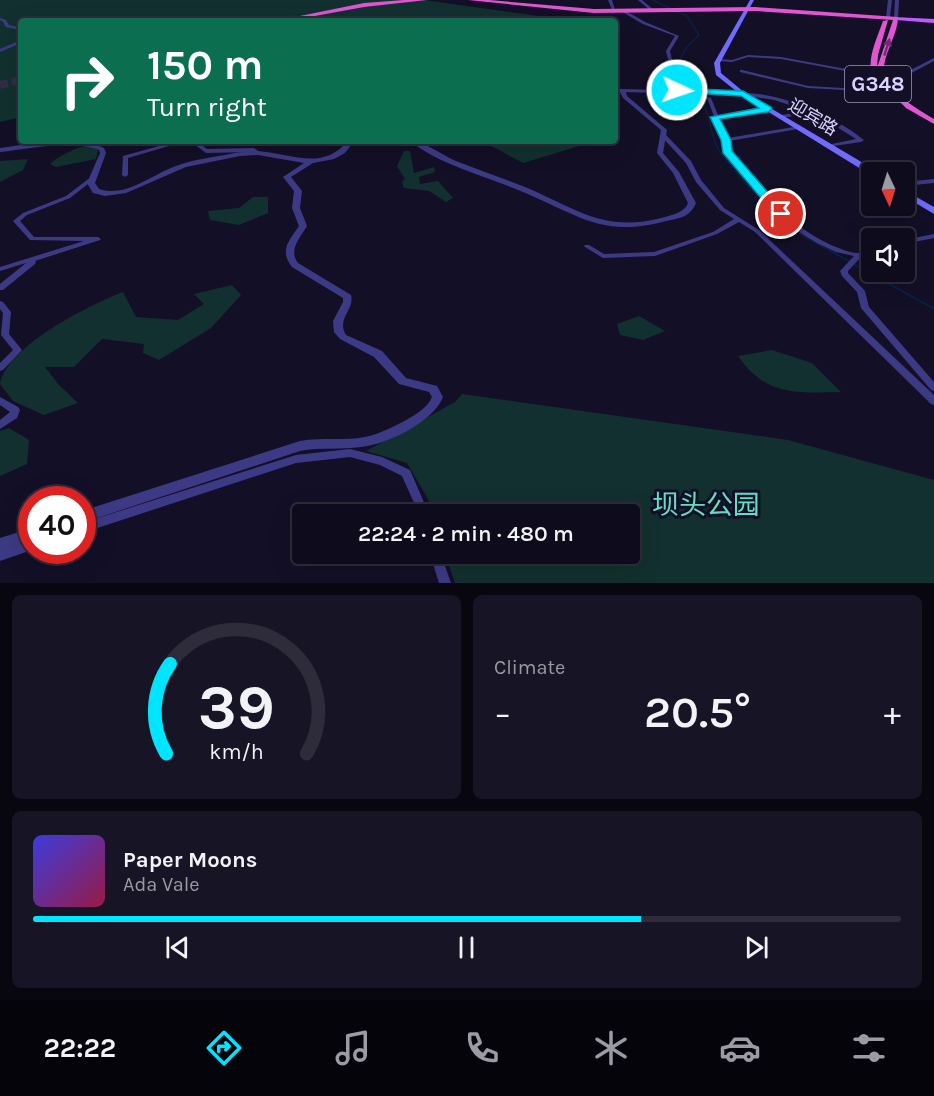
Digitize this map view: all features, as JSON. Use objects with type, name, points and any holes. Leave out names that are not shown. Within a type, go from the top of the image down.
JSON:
[{"type":"highway","points":[[293,18],[364,5],[424,0]]},
{"type":"highway","points":[[471,0],[615,12],[745,9],[892,18]]},
{"type":"highway","name":"G348","points":[[892,18],[871,67],[873,77],[900,102],[934,124]]},
{"type":"highway","name":"G348","points":[[892,18],[880,68],[882,78],[900,102]]},
{"type":"main road","points":[[719,60],[752,0]]},
{"type":"main road","points":[[892,18],[934,21]]},
{"type":"main road","name":"迎宾路","points":[[719,60],[718,74],[743,94],[861,165]]},
{"type":"main road","points":[[915,199],[934,211]]},
{"type":"street","points":[[610,0],[615,12]]},
{"type":"street","points":[[639,0],[653,11]]},
{"type":"street","points":[[890,0],[892,18]]},
{"type":"street","points":[[892,18],[897,0]]},
{"type":"street","points":[[625,12],[644,23],[677,36],[668,51],[680,90]]},
{"type":"street","points":[[0,19],[5,21],[7,26],[18,28]]},
{"type":"street","points":[[0,51],[18,42]]},
{"type":"street","points":[[719,60],[732,61],[748,56],[781,58],[882,78],[900,77],[934,59]]},
{"type":"street","points":[[742,71],[808,87],[843,89],[900,102]]},
{"type":"street","points":[[418,144],[448,160],[529,192],[590,221],[630,226],[675,217],[691,208],[691,200],[676,172],[660,153],[664,136],[662,127],[625,97],[622,90],[628,88],[680,90],[710,95],[743,94],[767,97],[815,112],[861,140],[829,146]]},
{"type":"street","points":[[710,95],[715,117],[726,140],[727,151],[772,205],[791,223],[838,250],[856,257]]},
{"type":"street","points":[[715,117],[768,109]]},
{"type":"street","points":[[781,117],[815,112]]},
{"type":"street","points":[[726,140],[798,127]]},
{"type":"street","points":[[664,136],[689,162],[698,181],[718,206],[753,228],[788,258],[934,401]]},
{"type":"street","points":[[26,148],[34,144]]},
{"type":"street","points":[[0,150],[82,144],[100,147],[103,153],[91,179],[71,195],[25,214],[16,221],[32,239],[98,239],[0,269]]},
{"type":"street","points":[[124,175],[125,157],[172,144]]},
{"type":"street","points":[[198,144],[206,151],[244,149],[295,162],[310,162]]},
{"type":"street","points":[[96,512],[300,446],[323,442],[372,441],[427,413],[436,406],[438,397],[433,389],[403,381],[378,354],[343,337],[339,332],[338,321],[348,303],[348,297],[295,265],[290,259],[289,247],[303,226],[296,208],[298,192],[287,177],[310,162],[338,153],[348,144]]},
{"type":"street","points":[[91,179],[96,191],[111,194],[187,165],[258,153]]},
{"type":"street","points":[[915,183],[934,181]]},
{"type":"street","points":[[587,246],[603,256],[656,254],[715,233],[738,220]]},
{"type":"street","points":[[915,240],[934,236]]},
{"type":"street","points":[[861,255],[856,257],[845,269],[844,274],[864,296],[865,308],[934,388]]},
{"type":"street","points":[[0,288],[38,257]]},
{"type":"street","points":[[0,304],[7,312],[5,335],[18,350],[0,368]]},
{"type":"street","points":[[0,401],[15,410],[14,415],[0,425]]},
{"type":"street","points":[[96,523],[296,459],[350,453],[382,461],[406,473],[420,504]]},
{"type":"street","points":[[0,544],[18,538]]},
{"type":"street","points":[[0,555],[18,549]]},
{"type":"street","points":[[439,564],[445,583]]},
{"type":"green space","points":[[0,0],[424,0],[553,18],[18,18],[18,118],[0,122]]},
{"type":"green space","points":[[488,144],[586,144],[523,163]]},
{"type":"green space","points":[[90,145],[98,150],[96,159],[56,167],[50,164],[69,152]]},
{"type":"green space","points":[[404,151],[410,151],[414,173],[434,167],[435,172],[419,177],[420,184],[438,181],[453,198],[446,202],[429,191],[404,188],[402,182],[405,179],[397,166]]},
{"type":"green space","points":[[28,159],[23,170],[0,182],[0,161]]},
{"type":"green space","points":[[253,197],[268,197],[268,213],[239,225],[210,220],[208,211],[239,208]]},
{"type":"green space","points":[[232,285],[241,295],[211,328],[159,360],[143,353],[144,344],[102,339],[74,367],[45,367],[59,385],[78,403],[44,415],[13,401],[0,384],[6,370],[17,355],[33,342],[71,317],[108,298],[123,292],[136,317],[178,320],[204,304],[194,294]]},
{"type":"green space","points":[[639,316],[665,331],[643,340],[620,335],[617,324]]},
{"type":"green space","points":[[772,350],[812,363],[841,392],[796,392],[771,385],[759,379],[738,356]]},
{"type":"green space","name":"坝头公园","points":[[462,394],[788,440],[934,480],[934,583],[455,583],[448,564],[640,564],[640,504],[430,504],[407,463],[366,451],[455,402]]},
{"type":"green space","points":[[9,428],[29,440],[27,464],[0,476],[0,431]]},
{"type":"waterway","points":[[652,0],[672,9]]},
{"type":"waterway","points":[[677,11],[687,16],[699,35],[684,50],[681,58],[682,69],[704,106],[721,153]]},
{"type":"waterway","points":[[720,152],[748,186],[788,227],[934,309]]},
{"type":"tunnel","points":[[0,85],[18,81]]},
{"type":"route","points":[[677,90],[743,94],[768,109],[715,117],[726,140],[727,151],[781,214]]}]
